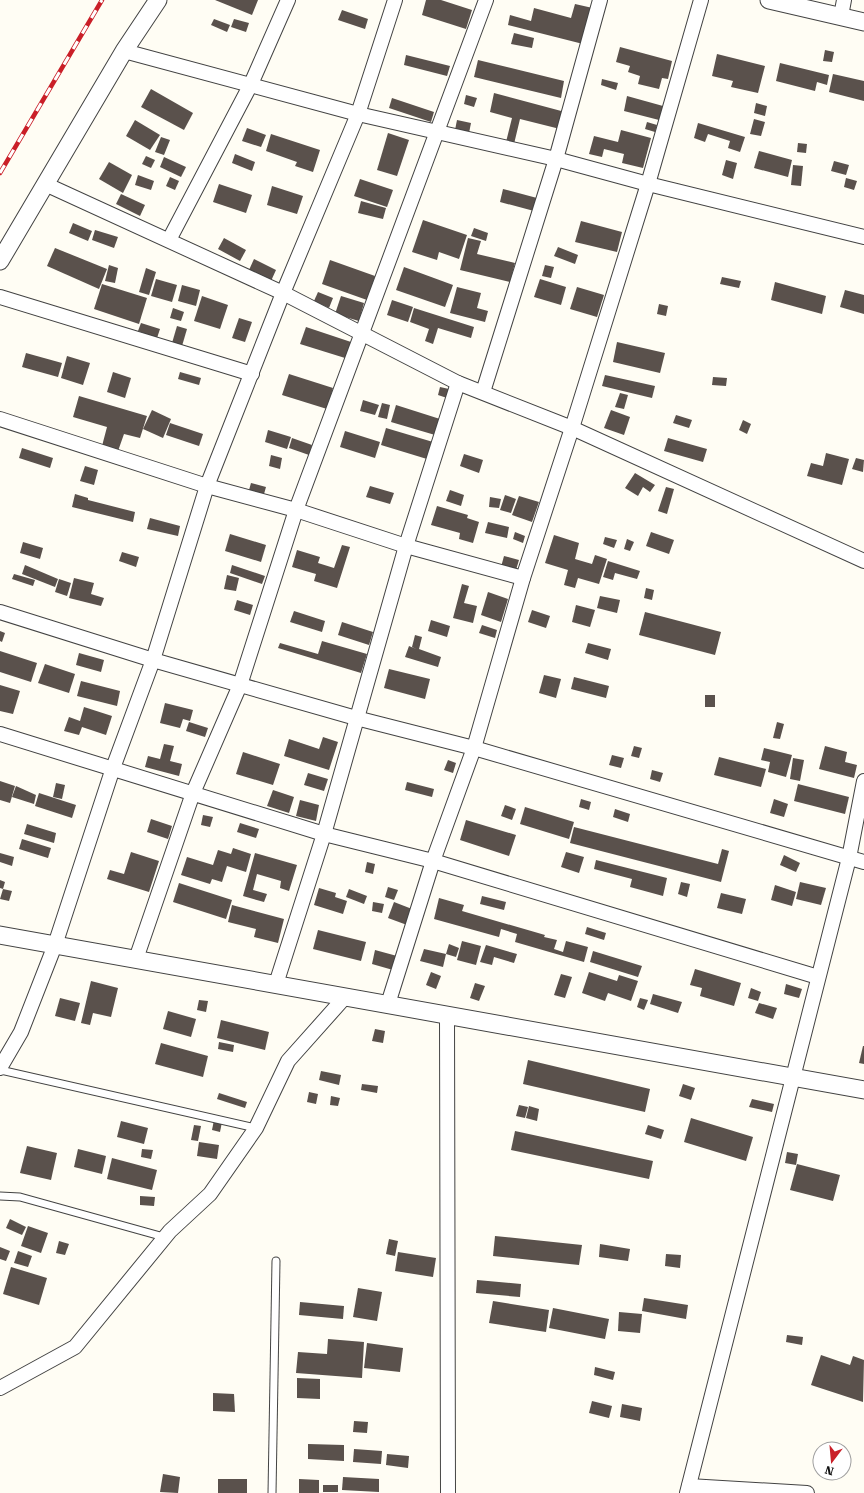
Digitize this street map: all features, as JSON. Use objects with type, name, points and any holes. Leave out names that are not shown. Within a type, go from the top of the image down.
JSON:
[{"type":"street","points":[[0,261],[124,51],[158,0]]},
{"type":"street","points":[[169,240],[251,84],[288,0]]},
{"type":"street","points":[[0,1069],[21,1032],[55,945],[113,768],[153,660],[207,486],[284,293],[358,114],[395,0]]},
{"type":"street","points":[[136,959],[194,793],[240,686],[296,510],[486,0]]},
{"type":"street","points":[[483,392],[556,159],[600,0]]},
{"type":"street","points":[[388,1004],[433,861],[474,748],[523,578],[572,428],[648,184],[701,0]]},
{"type":"street","points":[[769,0],[842,8],[864,22]]},
{"type":"street","points":[[124,51],[358,114],[556,159],[648,184],[864,236]]},
{"type":"street","points":[[46,184],[284,293],[458,383],[572,428],[864,561]]},
{"type":"street","points":[[0,297],[252,374]]},
{"type":"street","points":[[276,984],[324,834],[406,546],[458,383]]},
{"type":"street","points":[[0,419],[207,486],[296,510],[406,546],[523,578]]},
{"type":"street","points":[[0,612],[240,686],[356,718],[474,748],[864,862]]},
{"type":"street","points":[[0,734],[324,834],[433,861],[818,976]]},
{"type":"street","points":[[807,1493],[688,1490],[849,858],[864,781]]},
{"type":"street","points":[[0,935],[864,1090]]},
{"type":"street","points":[[0,1388],[75,1347],[164,1237],[210,1194],[256,1128],[288,1062],[345,997]]},
{"type":"street","points":[[447,1015],[448,1493]]},
{"type":"lane","points":[[0,1069],[256,1128]]},
{"type":"lane","points":[[0,1196],[20,1197],[164,1237]]},
{"type":"lane","points":[[272,1493],[276,1261]]},
{"type":"building","points":[[215,0],[258,0],[252,15]]},
{"type":"building","points":[[426,0],[441,0],[472,10],[466,29],[422,15]]},
{"type":"building","points":[[575,4],[597,9],[587,45],[508,25],[510,15],[531,21],[534,8],[571,18]]},
{"type":"building","points":[[342,10],[368,19],[365,29],[338,20]]},
{"type":"building","points":[[214,19],[230,25],[227,32],[211,25]]},
{"type":"building","points":[[234,19],[249,23],[246,32],[231,27]]},
{"type":"building","points":[[514,33],[534,38],[532,48],[511,44]]},
{"type":"building","points":[[620,47],[672,61],[668,79],[662,78],[659,89],[638,84],[640,76],[628,72],[630,66],[616,62]]},
{"type":"building","points":[[825,50],[834,52],[832,62],[823,61]]},
{"type":"building","points":[[717,54],[765,66],[758,93],[731,87],[733,81],[712,76]]},
{"type":"building","points":[[406,55],[450,66],[447,76],[404,65]]},
{"type":"building","points":[[478,60],[564,81],[561,98],[474,77]]},
{"type":"building","points":[[780,63],[829,75],[827,85],[817,82],[815,91],[776,81]]},
{"type":"building","points":[[833,74],[864,81],[864,101],[829,92]]},
{"type":"building","points":[[602,79],[618,83],[616,90],[601,85]]},
{"type":"building","points":[[151,89],[193,113],[184,130],[141,107]]},
{"type":"building","points":[[494,93],[565,112],[560,129],[520,119],[514,144],[506,142],[512,118],[490,112]]},
{"type":"building","points":[[466,95],[477,98],[474,107],[464,104]]},
{"type":"building","points":[[627,96],[663,106],[659,120],[624,111]]},
{"type":"building","points":[[392,98],[434,112],[431,122],[389,108]]},
{"type":"building","points":[[756,103],[767,106],[765,116],[754,113]]},
{"type":"building","points":[[754,119],[765,122],[761,136],[750,134]]},
{"type":"building","points":[[135,120],[160,135],[150,150],[126,136]]},
{"type":"building","points":[[457,120],[471,123],[469,133],[455,130]]},
{"type":"building","points":[[647,122],[657,125],[655,132],[645,129]]},
{"type":"building","points":[[698,123],[745,137],[740,152],[728,148],[730,141],[708,134],[705,142],[694,138]]},
{"type":"building","points":[[247,128],[266,135],[261,147],[242,141]]},
{"type":"building","points":[[621,130],[651,138],[643,168],[622,163],[624,154],[604,149],[602,157],[589,154],[594,136],[618,142]]},
{"type":"building","points":[[388,133],[409,140],[397,176],[377,170]]},
{"type":"building","points":[[271,134],[320,150],[313,172],[295,166],[297,162],[266,151]]},
{"type":"building","points":[[161,137],[170,140],[164,155],[155,152]]},
{"type":"building","points":[[798,143],[807,144],[806,153],[797,152]]},
{"type":"building","points":[[759,151],[792,160],[788,177],[754,168]]},
{"type":"building","points":[[235,154],[255,162],[252,171],[232,163]]},
{"type":"building","points":[[146,156],[155,160],[151,168],[142,164]]},
{"type":"building","points":[[164,157],[186,167],[181,177],[160,167]]},
{"type":"building","points":[[726,160],[737,163],[733,179],[722,175]]},
{"type":"building","points":[[834,161],[849,165],[846,175],[831,171]]},
{"type":"building","points":[[109,162],[132,175],[123,193],[99,179]]},
{"type":"building","points":[[793,165],[803,166],[801,186],[791,185]]},
{"type":"building","points":[[138,175],[154,181],[151,190],[135,185]]},
{"type":"building","points":[[170,177],[179,181],[175,190],[166,186]]},
{"type":"building","points":[[846,178],[857,181],[854,190],[844,187]]},
{"type":"building","points":[[360,179],[393,190],[387,207],[354,196]]},
{"type":"building","points":[[219,184],[252,195],[246,213],[213,202]]},
{"type":"building","points":[[272,186],[303,196],[297,214],[267,205]]},
{"type":"building","points":[[503,189],[537,198],[534,211],[500,202]]},
{"type":"building","points":[[121,194],[145,205],[140,216],[116,204]]},
{"type":"building","points":[[361,201],[386,208],[383,219],[358,213]]},
{"type":"building","points":[[423,220],[467,235],[459,259],[439,252],[437,260],[412,252]]},
{"type":"building","points":[[581,221],[622,232],[617,252],[575,242]]},
{"type":"building","points":[[73,223],[92,231],[88,241],[69,233]]},
{"type":"building","points":[[474,228],[488,233],[486,241],[471,236]]},
{"type":"building","points":[[95,230],[118,237],[114,248],[92,240]]},
{"type":"building","points":[[224,238],[246,250],[240,261],[218,249]]},
{"type":"building","points":[[468,238],[481,241],[477,254],[515,263],[510,282],[460,270]]},
{"type":"building","points":[[558,247],[578,255],[575,264],[554,256]]},
{"type":"building","points":[[55,248],[107,269],[99,289],[47,266]]},
{"type":"building","points":[[254,259],[276,270],[271,281],[249,270]]},
{"type":"building","points":[[330,260],[375,276],[367,300],[322,284]]},
{"type":"building","points":[[109,265],[118,268],[115,283],[105,281]]},
{"type":"building","points":[[545,265],[554,267],[551,278],[542,276]]},
{"type":"building","points":[[404,267],[453,285],[445,307],[396,290]]},
{"type":"building","points":[[146,268],[156,272],[149,295],[139,292]]},
{"type":"building","points":[[722,277],[741,281],[739,288],[720,284]]},
{"type":"building","points":[[156,279],[177,285],[172,302],[151,296]]},
{"type":"building","points":[[540,279],[566,287],[561,305],[534,297]]},
{"type":"building","points":[[775,282],[826,296],[822,314],[771,300]]},
{"type":"building","points":[[102,284],[147,298],[139,324],[94,309]]},
{"type":"building","points":[[182,285],[200,290],[196,306],[178,301]]},
{"type":"building","points":[[457,287],[481,293],[477,308],[488,311],[485,322],[450,313]]},
{"type":"building","points":[[577,287],[604,295],[597,317],[570,309]]},
{"type":"building","points":[[845,290],[864,295],[864,314],[840,307]]},
{"type":"building","points":[[318,292],[333,298],[329,308],[314,301]]},
{"type":"building","points":[[202,296],[228,305],[220,329],[194,321]]},
{"type":"building","points":[[341,296],[364,303],[359,321],[335,314]]},
{"type":"building","points":[[392,300],[413,307],[408,322],[387,315]]},
{"type":"building","points":[[659,304],[668,306],[666,316],[657,314]]},
{"type":"building","points":[[173,308],[184,312],[181,321],[170,318]]},
{"type":"building","points":[[414,308],[474,327],[471,338],[438,328],[433,344],[425,341],[429,329],[410,322]]},
{"type":"building","points":[[239,318],[252,322],[245,342],[232,338]]},
{"type":"building","points":[[141,323],[160,329],[157,338],[138,331]]},
{"type":"building","points":[[177,326],[187,329],[182,346],[172,343]]},
{"type":"building","points":[[306,327],[351,342],[345,358],[300,344]]},
{"type":"building","points":[[617,342],[665,353],[660,373],[613,362]]},
{"type":"building","points":[[26,353],[62,363],[58,377],[22,367]]},
{"type":"building","points":[[67,356],[90,363],[83,385],[61,378]]},
{"type":"building","points":[[113,372],[131,378],[125,398],[107,392]]},
{"type":"building","points":[[180,372],[201,378],[199,385],[178,379]]},
{"type":"building","points":[[289,374],[333,388],[327,409],[282,395]]},
{"type":"building","points":[[605,375],[655,386],[652,398],[602,386]]},
{"type":"building","points":[[713,377],[727,378],[726,386],[712,385]]},
{"type":"building","points":[[440,387],[449,389],[447,398],[438,395]]},
{"type":"building","points":[[620,393],[628,395],[624,409],[615,407]]},
{"type":"building","points":[[79,396],[147,416],[140,438],[124,434],[118,451],[102,446],[107,427],[73,417]]},
{"type":"building","points":[[363,400],[379,405],[375,415],[360,411]]},
{"type":"building","points":[[382,403],[390,405],[387,419],[378,417]]},
{"type":"building","points":[[396,405],[440,419],[435,435],[391,422]]},
{"type":"building","points":[[152,410],[171,419],[163,438],[143,429]]},
{"type":"building","points":[[611,410],[630,417],[624,435],[604,428]]},
{"type":"building","points":[[676,415],[692,420],[689,428],[673,423]]},
{"type":"building","points":[[743,420],[751,424],[747,434],[739,430]]},
{"type":"building","points":[[170,423],[203,434],[199,446],[166,435]]},
{"type":"building","points":[[386,428],[433,442],[427,459],[381,445]]},
{"type":"building","points":[[268,430],[291,437],[287,449],[265,442]]},
{"type":"building","points":[[345,431],[380,442],[375,458],[340,447]]},
{"type":"building","points":[[292,438],[312,445],[309,455],[289,448]]},
{"type":"building","points":[[668,438],[707,449],[703,462],[664,451]]},
{"type":"building","points":[[22,448],[53,458],[50,468],[19,458]]},
{"type":"building","points":[[826,453],[849,459],[842,485],[807,476],[811,463],[823,466]]},
{"type":"building","points":[[464,454],[483,460],[479,473],[460,466]]},
{"type":"building","points":[[271,455],[282,458],[280,469],[269,466]]},
{"type":"building","points":[[856,458],[864,460],[863,472],[852,469]]},
{"type":"building","points":[[85,466],[98,470],[94,485],[80,481]]},
{"type":"building","points":[[635,473],[655,485],[650,492],[643,487],[638,496],[625,488]]},
{"type":"building","points":[[251,483],[266,487],[264,494],[249,490]]},
{"type":"building","points":[[370,486],[394,493],[390,504],[366,497]]},
{"type":"building","points":[[666,487],[674,489],[667,514],[658,511]]},
{"type":"building","points":[[450,490],[464,495],[461,506],[446,501]]},
{"type":"building","points":[[75,494],[88,498],[88,500],[135,512],[133,522],[72,507]]},
{"type":"building","points":[[505,495],[516,499],[511,513],[500,510]]},
{"type":"building","points":[[519,496],[539,502],[532,522],[512,515]]},
{"type":"building","points":[[490,497],[501,499],[499,508],[489,507]]},
{"type":"building","points":[[437,506],[468,515],[467,518],[479,522],[473,543],[459,539],[460,533],[431,525]]},
{"type":"building","points":[[150,518],[180,526],[178,536],[147,529]]},
{"type":"building","points":[[488,522],[509,527],[507,538],[485,533]]},
{"type":"building","points":[[515,532],[525,536],[523,543],[513,539]]},
{"type":"building","points":[[651,532],[674,540],[669,554],[646,546]]},
{"type":"building","points":[[230,534],[266,545],[261,562],[225,551]]},
{"type":"building","points":[[554,535],[579,543],[575,559],[592,564],[595,555],[607,559],[599,584],[578,578],[575,588],[564,585],[568,570],[545,563]]},
{"type":"building","points":[[605,537],[617,540],[614,548],[603,544]]},
{"type":"building","points":[[627,539],[634,542],[630,551],[624,549]]},
{"type":"building","points":[[23,542],[43,548],[40,559],[20,553]]},
{"type":"building","points":[[342,545],[350,547],[337,588],[314,581],[316,574],[292,567],[297,550],[320,557],[318,563],[334,568]]},
{"type":"building","points":[[122,552],[139,557],[136,567],[119,561]]},
{"type":"building","points":[[504,556],[519,560],[516,570],[501,567]]},
{"type":"building","points":[[608,561],[640,571],[637,579],[615,573],[613,580],[603,577]]},
{"type":"building","points":[[25,565],[58,579],[55,587],[22,574]]},
{"type":"building","points":[[232,565],[265,576],[262,584],[230,573]]},
{"type":"building","points":[[14,574],[35,580],[33,586],[12,579]]},
{"type":"building","points":[[227,575],[239,578],[236,591],[224,589]]},
{"type":"building","points":[[74,578],[94,583],[91,594],[104,598],[101,606],[69,598]]},
{"type":"building","points":[[59,579],[71,583],[67,596],[55,592]]},
{"type":"building","points":[[462,584],[469,586],[464,603],[477,606],[473,623],[453,618]]},
{"type":"building","points":[[646,588],[654,590],[652,600],[644,598]]},
{"type":"building","points":[[488,592],[508,599],[501,622],[481,615]]},
{"type":"building","points":[[600,596],[620,600],[617,613],[597,608]]},
{"type":"building","points":[[237,600],[253,605],[250,615],[234,610]]},
{"type":"building","points":[[576,605],[595,610],[590,627],[572,622]]},
{"type":"building","points":[[532,610],[550,616],[546,628],[528,622]]},
{"type":"building","points":[[294,611],[325,621],[322,632],[290,622]]},
{"type":"building","points":[[645,612],[721,632],[715,655],[639,635]]},
{"type":"building","points":[[431,620],[450,626],[447,637],[428,631]]},
{"type":"building","points":[[342,622],[373,632],[369,645],[338,635]]},
{"type":"building","points":[[482,625],[497,630],[495,638],[479,633]]},
{"type":"building","points":[[0,631],[5,633],[2,642],[0,641]]},
{"type":"building","points":[[415,635],[422,637],[419,649],[441,657],[438,667],[405,657],[409,646],[416,649],[412,647]]},
{"type":"building","points":[[322,641],[367,654],[361,673],[278,648],[280,643],[318,654]]},
{"type":"building","points":[[588,643],[611,649],[608,660],[585,653]]},
{"type":"building","points":[[0,651],[37,663],[31,682],[0,672]]},
{"type":"building","points":[[79,653],[104,660],[101,672],[76,665]]},
{"type":"building","points":[[45,664],[75,674],[69,693],[38,683]]},
{"type":"building","points":[[389,669],[430,679],[425,699],[384,688]]},
{"type":"building","points":[[544,675],[561,679],[556,698],[539,693]]},
{"type":"building","points":[[574,677],[609,686],[606,698],[571,689]]},
{"type":"building","points":[[81,681],[120,691],[117,706],[77,696]]},
{"type":"building","points":[[0,685],[20,691],[13,714],[0,711]]},
{"type":"building","points":[[705,695],[715,695],[715,707],[705,707]]},
{"type":"building","points":[[165,703],[193,710],[190,721],[183,719],[180,728],[160,723]]},
{"type":"building","points":[[84,707],[112,716],[106,735],[82,727],[79,735],[64,731],[69,717],[80,721]]},
{"type":"building","points":[[189,722],[208,728],[205,737],[186,731]]},
{"type":"building","points":[[777,722],[784,724],[780,739],[773,738]]},
{"type":"building","points":[[323,737],[338,742],[329,770],[284,756],[289,739],[319,749]]},
{"type":"building","points":[[164,744],[174,746],[170,761],[182,764],[179,776],[145,767],[148,756],[160,759]]},
{"type":"building","points":[[634,746],[642,748],[639,758],[631,756]]},
{"type":"building","points":[[825,746],[847,752],[845,762],[857,765],[854,778],[819,769]]},
{"type":"building","points":[[764,748],[792,755],[786,777],[768,772],[770,762],[761,760]]},
{"type":"building","points":[[243,752],[280,764],[273,785],[236,774]]},
{"type":"building","points":[[612,755],[624,758],[621,768],[609,765]]},
{"type":"building","points":[[719,757],[766,769],[761,787],[714,775]]},
{"type":"building","points":[[793,758],[804,760],[800,781],[790,779]]},
{"type":"building","points":[[448,760],[456,763],[453,773],[444,770]]},
{"type":"building","points":[[652,770],[663,773],[660,782],[650,779]]},
{"type":"building","points":[[308,773],[328,779],[324,791],[304,785]]},
{"type":"building","points":[[0,781],[15,786],[10,803],[0,800]]},
{"type":"building","points":[[407,782],[434,789],[432,797],[405,790]]},
{"type":"building","points":[[56,783],[65,785],[62,799],[53,797]]},
{"type":"building","points":[[798,784],[849,797],[845,814],[794,801]]},
{"type":"building","points":[[16,786],[36,795],[34,804],[12,797]]},
{"type":"building","points":[[273,790],[294,797],[289,813],[267,806]]},
{"type":"building","points":[[39,793],[76,805],[72,818],[35,806]]},
{"type":"building","points":[[581,799],[591,802],[589,810],[579,807]]},
{"type":"building","points":[[774,799],[788,804],[784,817],[770,813]]},
{"type":"building","points":[[300,800],[319,805],[316,821],[296,816]]},
{"type":"building","points":[[505,805],[516,809],[512,820],[501,816]]},
{"type":"building","points":[[525,807],[574,822],[569,839],[520,824]]},
{"type":"building","points":[[615,809],[630,814],[628,822],[613,817]]},
{"type":"building","points":[[203,815],[213,817],[210,827],[201,825]]},
{"type":"building","points":[[151,819],[172,826],[168,839],[147,832]]},
{"type":"building","points":[[466,820],[516,835],[509,856],[460,840]]},
{"type":"building","points":[[240,823],[259,829],[256,838],[237,832]]},
{"type":"building","points":[[27,824],[56,833],[54,843],[24,834]]},
{"type":"building","points":[[574,827],[718,864],[722,849],[729,851],[721,882],[570,843]]},
{"type":"building","points":[[22,839],[51,848],[48,858],[19,849]]},
{"type":"building","points":[[233,848],[251,854],[246,872],[227,866],[222,882],[212,879],[210,884],[181,875],[187,857],[213,865],[218,850],[231,854]]},
{"type":"building","points":[[131,852],[159,861],[149,892],[107,879],[110,870],[124,874]]},
{"type":"building","points":[[566,852],[584,857],[579,873],[561,867]]},
{"type":"building","points":[[0,853],[14,857],[12,866],[0,862]]},
{"type":"building","points":[[255,853],[297,865],[289,891],[280,888],[281,881],[257,874],[253,890],[267,894],[264,902],[243,896]]},
{"type":"building","points":[[784,855],[800,863],[796,872],[780,865]]},
{"type":"building","points":[[596,860],[667,878],[663,896],[630,887],[632,879],[594,869]]},
{"type":"building","points":[[367,862],[375,864],[373,874],[365,872]]},
{"type":"building","points":[[0,880],[5,882],[3,889],[0,888]]},
{"type":"building","points":[[681,882],[690,884],[687,897],[678,894]]},
{"type":"building","points":[[800,882],[826,888],[821,905],[796,899]]},
{"type":"building","points":[[179,883],[232,900],[226,919],[173,902]]},
{"type":"building","points":[[775,885],[796,892],[792,906],[771,900]]},
{"type":"building","points":[[388,887],[398,890],[394,900],[385,897]]},
{"type":"building","points":[[319,888],[336,893],[335,897],[347,901],[343,914],[314,905]]},
{"type":"building","points":[[3,889],[12,891],[9,901],[0,899]]},
{"type":"building","points":[[349,889],[367,896],[364,904],[346,897]]},
{"type":"building","points":[[721,893],[746,899],[742,914],[717,908]]},
{"type":"building","points":[[482,896],[506,902],[504,910],[480,904]]},
{"type":"building","points":[[439,898],[464,905],[462,911],[545,935],[544,937],[557,940],[554,949],[563,952],[566,941],[588,947],[584,962],[515,942],[517,934],[501,929],[499,937],[434,919]]},
{"type":"building","points":[[373,902],[384,904],[382,913],[372,911]]},
{"type":"building","points":[[394,902],[412,909],[407,925],[388,918]]},
{"type":"building","points":[[232,905],[284,919],[278,943],[254,937],[256,929],[228,922]]},
{"type":"building","points":[[587,927],[606,933],[604,940],[585,934]]},
{"type":"building","points":[[318,930],[366,942],[361,961],[313,949]]},
{"type":"building","points":[[462,941],[481,946],[476,965],[457,960]]},
{"type":"building","points":[[449,944],[459,948],[456,957],[446,954]]},
{"type":"building","points":[[486,945],[517,954],[514,963],[494,957],[492,965],[480,962]]},
{"type":"building","points":[[424,949],[446,954],[443,967],[420,961]]},
{"type":"building","points":[[375,950],[397,956],[393,970],[372,964]]},
{"type":"building","points":[[593,951],[642,966],[638,977],[590,962]]},
{"type":"building","points":[[695,969],[741,983],[734,1006],[700,996],[702,988],[690,985]]},
{"type":"building","points":[[431,972],[441,976],[436,989],[426,985]]},
{"type":"building","points":[[589,972],[617,981],[619,975],[638,981],[631,1001],[608,993],[605,1001],[582,993]]},
{"type":"building","points":[[561,974],[572,977],[565,998],[554,995]]},
{"type":"building","points":[[91,981],[118,988],[111,1017],[93,1013],[90,1025],[81,1023]]},
{"type":"building","points":[[475,983],[485,986],[479,1001],[470,998]]},
{"type":"building","points":[[786,984],[802,989],[799,998],[784,994]]},
{"type":"building","points":[[751,988],[761,992],[758,1001],[748,998]]},
{"type":"building","points":[[653,994],[682,1002],[678,1013],[650,1004]]},
{"type":"building","points":[[60,998],[80,1003],[75,1021],[55,1016]]},
{"type":"building","points":[[640,998],[648,1000],[644,1010],[637,1007]]},
{"type":"building","points":[[199,1000],[208,1001],[206,1012],[197,1010]]},
{"type":"building","points":[[759,1003],[777,1008],[773,1019],[755,1013]]},
{"type":"building","points":[[168,1011],[196,1019],[191,1037],[163,1029]]},
{"type":"building","points":[[221,1020],[269,1032],[265,1050],[217,1038]]},
{"type":"building","points":[[375,1029],[385,1031],[383,1043],[372,1041]]},
{"type":"building","points":[[219,1042],[234,1045],[233,1052],[218,1049]]},
{"type":"building","points":[[161,1043],[208,1056],[203,1077],[155,1064]]},
{"type":"building","points":[[864,1046],[864,1064],[859,1063]]},
{"type":"building","points":[[528,1060],[650,1089],[645,1112],[523,1084]]},
{"type":"building","points":[[321,1071],[341,1075],[339,1085],[319,1080]]},
{"type":"building","points":[[362,1084],[378,1086],[377,1093],[361,1090]]},
{"type":"building","points":[[683,1084],[695,1088],[691,1100],[679,1096]]},
{"type":"building","points":[[309,1092],[318,1094],[316,1104],[307,1102]]},
{"type":"building","points":[[219,1093],[247,1102],[245,1108],[217,1099]]},
{"type":"building","points":[[331,1096],[340,1098],[338,1106],[330,1105]]},
{"type":"building","points":[[752,1099],[774,1104],[772,1112],[749,1107]]},
{"type":"building","points":[[519,1105],[528,1107],[525,1118],[516,1116]]},
{"type":"building","points":[[529,1106],[539,1109],[537,1121],[526,1118]]},
{"type":"building","points":[[691,1118],[753,1137],[746,1161],[684,1142]]},
{"type":"building","points":[[214,1120],[222,1122],[220,1132],[212,1130]]},
{"type":"building","points":[[121,1121],[148,1128],[144,1144],[117,1137]]},
{"type":"building","points":[[194,1125],[201,1126],[198,1141],[191,1140]]},
{"type":"building","points":[[648,1125],[664,1130],[661,1139],[645,1134]]},
{"type":"building","points":[[515,1131],[653,1161],[649,1179],[511,1150]]},
{"type":"building","points":[[199,1142],[219,1145],[217,1159],[197,1156]]},
{"type":"building","points":[[27,1146],[57,1153],[51,1180],[20,1173]]},
{"type":"building","points":[[78,1149],[106,1156],[102,1174],[74,1167]]},
{"type":"building","points":[[142,1149],[153,1150],[151,1159],[141,1157]]},
{"type":"building","points":[[787,1152],[798,1154],[796,1165],[785,1163]]},
{"type":"building","points":[[112,1158],[157,1170],[152,1190],[107,1179]]},
{"type":"building","points":[[797,1164],[840,1175],[833,1201],[790,1190]]},
{"type":"building","points":[[140,1196],[155,1197],[154,1206],[140,1205]]},
{"type":"building","points":[[10,1219],[26,1227],[22,1235],[6,1228]]},
{"type":"building","points":[[28,1226],[48,1233],[41,1253],[21,1246]]},
{"type":"building","points":[[495,1236],[582,1245],[579,1265],[493,1256]]},
{"type":"building","points":[[389,1239],[398,1241],[395,1256],[386,1254]]},
{"type":"building","points":[[59,1241],[69,1244],[65,1255],[56,1253]]},
{"type":"building","points":[[600,1244],[630,1249],[628,1261],[599,1257]]},
{"type":"building","points":[[0,1247],[10,1251],[6,1261],[0,1259]]},
{"type":"building","points":[[18,1251],[32,1256],[28,1267],[14,1263]]},
{"type":"building","points":[[398,1252],[436,1258],[433,1277],[395,1271]]},
{"type":"building","points":[[666,1254],[681,1255],[680,1268],[665,1266]]},
{"type":"building","points":[[11,1267],[47,1278],[39,1305],[3,1294]]},
{"type":"building","points":[[477,1280],[521,1284],[520,1297],[476,1293]]},
{"type":"building","points":[[358,1288],[382,1292],[377,1321],[353,1317]]},
{"type":"building","points":[[644,1298],[688,1305],[686,1319],[642,1311]]},
{"type":"building","points":[[493,1301],[549,1310],[546,1332],[489,1323]]},
{"type":"building","points":[[300,1302],[344,1306],[343,1319],[299,1315]]},
{"type":"building","points":[[553,1308],[609,1319],[605,1339],[549,1328]]},
{"type":"building","points":[[619,1312],[642,1314],[640,1333],[618,1331]]},
{"type":"building","points":[[787,1335],[803,1337],[802,1345],[786,1342]]},
{"type":"building","points":[[328,1339],[364,1342],[362,1378],[296,1373],[298,1352],[327,1354]]},
{"type":"building","points":[[367,1343],[403,1348],[400,1372],[364,1368]]},
{"type":"building","points":[[821,1355],[850,1365],[853,1356],[864,1360],[863,1402],[811,1385]]},
{"type":"building","points":[[595,1367],[615,1372],[613,1380],[594,1375]]},
{"type":"building","points":[[297,1378],[320,1379],[320,1399],[297,1398]]},
{"type":"building","points":[[213,1393],[234,1394],[235,1412],[213,1411]]},
{"type":"building","points":[[592,1401],[612,1406],[609,1418],[589,1413]]},
{"type":"building","points":[[622,1404],[642,1408],[640,1421],[620,1417]]},
{"type":"building","points":[[354,1421],[368,1422],[367,1433],[353,1432]]},
{"type":"building","points":[[308,1444],[344,1445],[344,1461],[308,1459]]},
{"type":"building","points":[[354,1449],[382,1451],[381,1464],[353,1462]]},
{"type":"building","points":[[387,1454],[409,1456],[408,1468],[386,1465]]},
{"type":"building","points":[[163,1474],[180,1477],[178,1493],[160,1492]]},
{"type":"building","points":[[343,1477],[379,1479],[379,1492],[342,1490]]},
{"type":"building","points":[[218,1479],[247,1479],[247,1493],[218,1493]]},
{"type":"building","points":[[299,1479],[319,1480],[319,1493],[299,1493]]},
{"type":"building","points":[[323,1485],[338,1485],[338,1492],[323,1492]]},
{"type":"railway","points":[[0,173],[102,0]]}]
